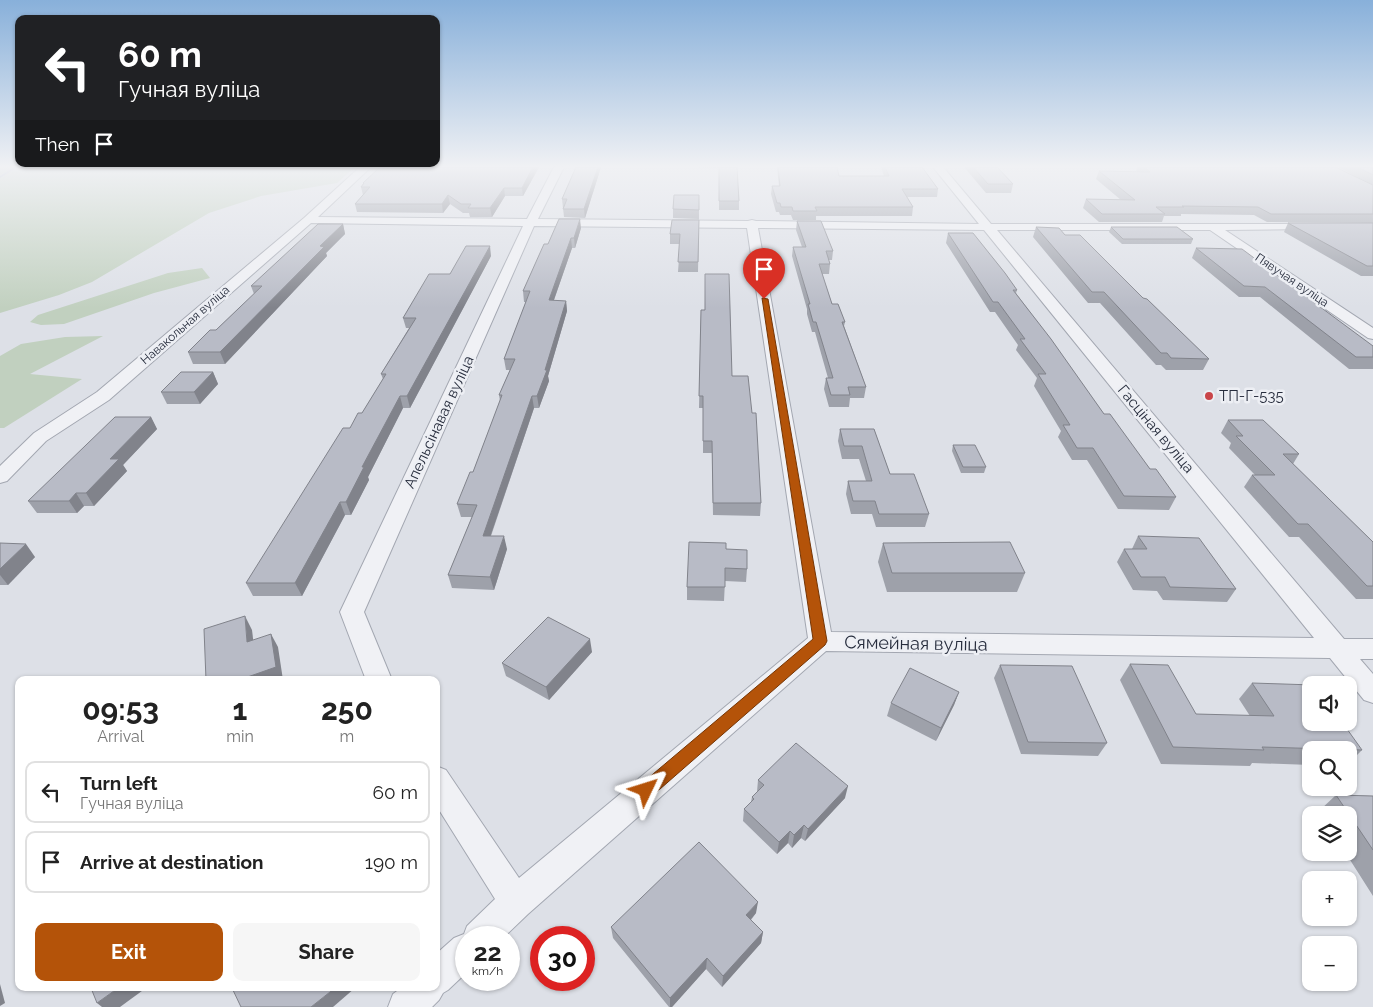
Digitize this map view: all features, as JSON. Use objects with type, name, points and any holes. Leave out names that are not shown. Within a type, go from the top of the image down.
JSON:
[{"type":"street","name":"Навакольная вуліца","points":[[0,477],[40,437],[102,396],[315,214]]},
{"type":"street","name":"Апельсінавая вуліца","points":[[377,676],[352,612],[536,214]]},
{"type":"street","name":"Гасціная вуліца","points":[[977,214],[1373,692]]},
{"type":"street","points":[[308,220],[752,223],[988,227],[1326,226]]},
{"type":"street","points":[[491,926],[516,902],[820,641],[752,223]]},
{"type":"street","name":"Пявучая вуліца","points":[[1212,226],[1373,335]]},
{"type":"street","name":"Сямейная вуліца","points":[[820,641],[1373,649]]},
{"type":"street","points":[[440,784],[516,902]]},
{"type":"street","points":[[440,974],[455,960]]},
{"type":"street","points":[[406,1007],[424,991]]},
{"type":"green space","points":[[0,214],[207,214],[92,282],[59,295],[0,313]]},
{"type":"green space","points":[[202,268],[210,278],[154,293],[64,324],[41,325],[30,322],[38,315],[168,273]]},
{"type":"green space","points":[[103,336],[30,374],[82,379],[4,428],[0,428],[0,356],[21,344],[65,337]]},
{"type":"building","points":[[559,219],[580,219],[574,238],[571,238],[549,300],[566,301],[545,370],[547,370],[537,396],[532,396],[483,536],[504,536],[490,577],[448,575],[477,505],[457,504],[470,472],[473,472],[502,395],[499,395],[515,359],[504,359],[530,291],[523,291],[544,244],[548,244]]},
{"type":"building","points":[[672,220],[699,220],[698,262],[678,262],[680,234],[670,234]]},
{"type":"building","points":[[797,221],[821,221],[833,251],[826,251],[830,264],[819,264],[832,304],[838,304],[845,322],[842,322],[866,387],[848,387],[850,395],[831,395],[826,378],[833,378],[816,322],[813,322],[808,304],[810,304],[793,247],[806,247]]},
{"type":"building","points":[[1288,223],[1373,223],[1373,266],[1367,266]]},
{"type":"building","points":[[318,224],[343,224],[320,246],[324,247],[220,352],[188,352],[210,330],[216,330],[262,286],[251,286]]},
{"type":"building","points":[[1036,227],[1059,228],[1065,235],[1080,235],[1143,298],[1147,299],[1209,359],[1171,358],[1167,353],[1161,353],[1104,292],[1092,292]]},
{"type":"building","points":[[1111,227],[1177,227],[1193,239],[1123,239]]},
{"type":"building","points":[[948,233],[973,233],[1005,273],[1017,290],[1013,290],[1051,339],[1104,414],[1110,414],[1150,469],[1156,469],[1176,497],[1124,496],[1093,448],[1077,448],[1063,425],[1070,425],[1038,374],[1046,374],[1020,339],[1025,339],[998,302],[993,302]]},
{"type":"building","points":[[466,246],[490,246],[407,396],[400,396],[362,467],[364,467],[346,502],[340,502],[295,583],[246,583],[343,428],[350,428],[358,413],[362,413],[386,374],[381,374],[416,318],[403,318],[429,274],[450,274]]},
{"type":"building","points":[[1196,248],[1242,249],[1373,346],[1373,357],[1356,357],[1265,287],[1244,286]]},
{"type":"building","points":[[705,274],[729,274],[732,376],[748,376],[752,413],[756,413],[761,503],[713,503],[712,441],[703,441],[703,396],[699,396],[701,310],[705,310]]},
{"type":"building","points":[[181,372],[213,372],[194,392],[161,392]]},
{"type":"building","points":[[115,417],[151,417],[110,459],[119,459],[86,493],[76,493],[69,501],[28,501]]},
{"type":"building","points":[[1228,420],[1263,420],[1299,454],[1283,454],[1373,542],[1373,586],[1367,586],[1308,524],[1298,524],[1252,475],[1275,475],[1236,436],[1243,436]]},
{"type":"building","points":[[840,429],[874,429],[890,474],[914,474],[929,514],[879,514],[875,501],[853,501],[848,481],[872,481],[862,446],[844,446]]},
{"type":"building","points":[[953,445],[975,445],[986,467],[963,467]]},
{"type":"building","points":[[1138,536],[1199,538],[1236,589],[1170,587],[1165,577],[1141,577],[1124,549],[1147,549]]},
{"type":"building","points":[[689,542],[726,543],[726,549],[747,550],[747,569],[725,568],[725,587],[687,587]]},
{"type":"building","points":[[1010,542],[1025,573],[892,573],[883,543]]},
{"type":"building","points":[[0,543],[26,544],[0,569]]},
{"type":"building","points":[[245,616],[247,642],[271,634],[276,667],[250,676],[206,676],[204,629]]},
{"type":"building","points":[[548,617],[590,639],[546,687],[502,663]]},
{"type":"building","points":[[1130,664],[1168,665],[1196,714],[1274,716],[1252,683],[1302,685],[1302,731],[1348,731],[1356,741],[1302,741],[1302,748],[1262,747],[1264,750],[1173,747]]},
{"type":"building","points":[[1000,665],[1072,666],[1107,743],[1028,742]]},
{"type":"building","points":[[910,668],[959,692],[941,728],[891,703]]},
{"type":"building","points":[[796,743],[848,786],[808,829],[804,825],[794,835],[790,831],[779,842],[744,809],[754,799],[752,797],[764,785],[758,780]]},
{"type":"building","points":[[1357,743],[1362,750],[1357,750]]},
{"type":"building","points":[[1337,796],[1373,796],[1373,850],[1357,826],[1357,806],[1343,806]]},
{"type":"building","points":[[699,842],[758,902],[746,915],[763,932],[723,976],[707,958],[670,998],[611,927]]},
{"type":"building","points":[[92,991],[114,991],[97,1003]]},
{"type":"building","points":[[233,991],[331,991],[311,1007],[241,1007]]},
{"type":"place","name":"ТП-Г-535","points":[[1209,396]]},
{"type":"route","points":[[646,790],[820,641],[764,299]]}]
